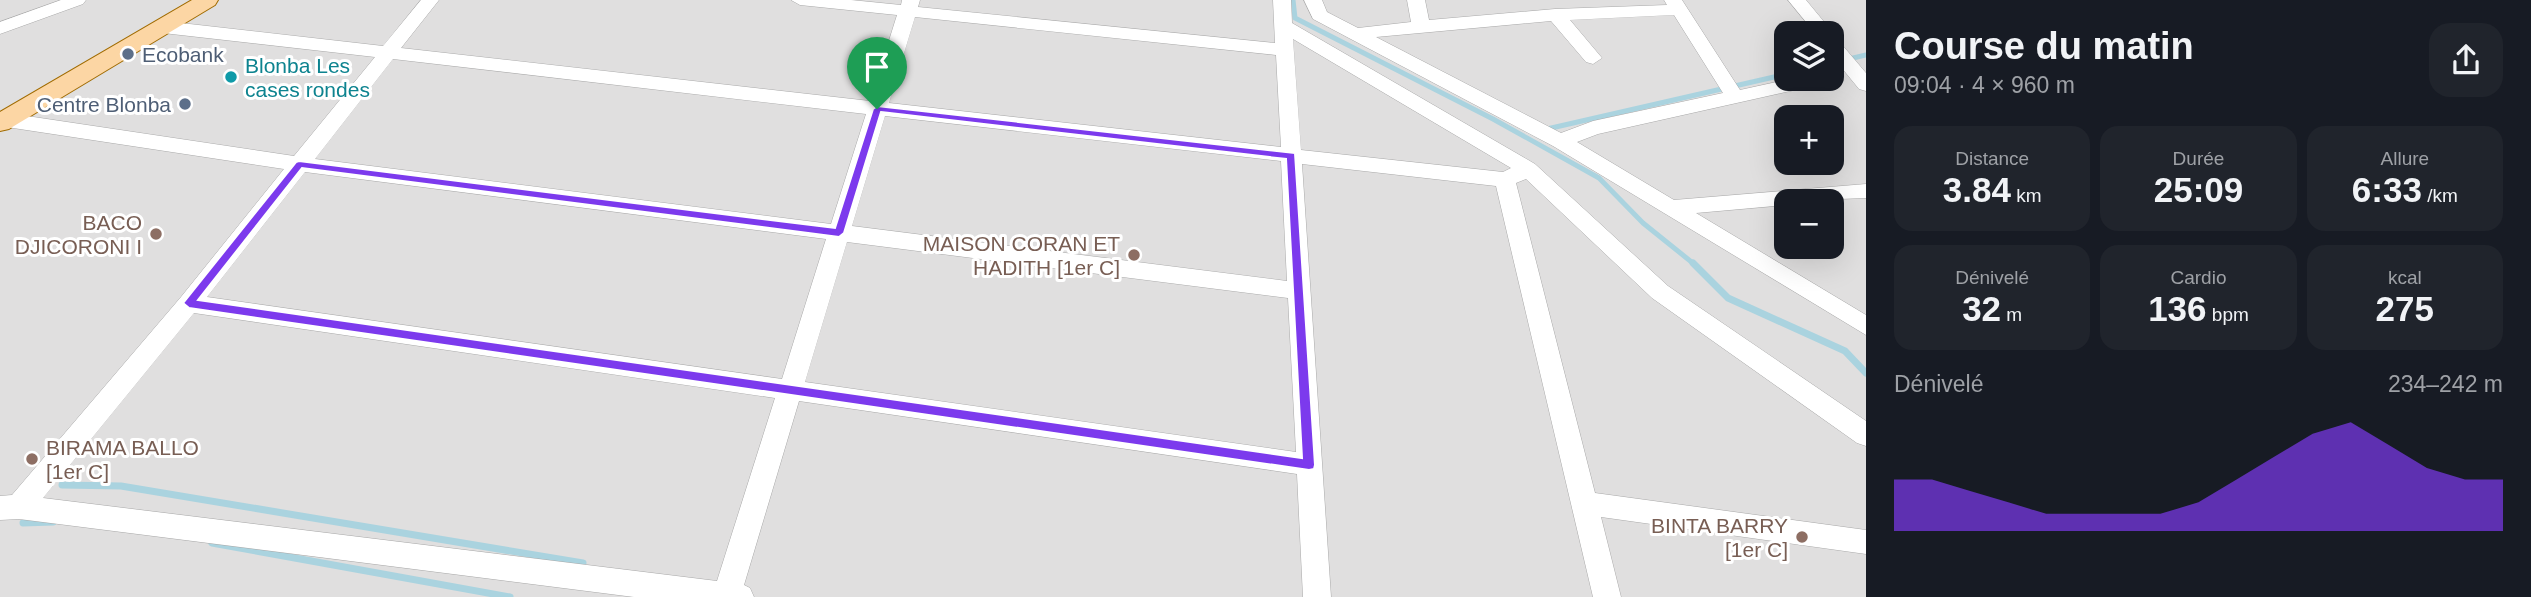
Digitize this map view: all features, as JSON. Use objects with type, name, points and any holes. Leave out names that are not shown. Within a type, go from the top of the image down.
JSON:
[{"type":"main road","points":[[1,118],[183,0]]},
{"type":"main road","points":[[1,118],[207,0]]},
{"type":"street","points":[[0,28],[77,0]]},
{"type":"street","points":[[9,508],[189,303],[430,0]]},
{"type":"street","points":[[800,0],[909,6],[1285,50]]},
{"type":"street","points":[[1282,0],[1317,597]]},
{"type":"street","points":[[1312,0],[1319,15],[1560,141],[1669,208],[1860,318]]},
{"type":"street","points":[[1416,0],[1421,25]]},
{"type":"street","points":[[1797,0],[1814,21]]},
{"type":"street","points":[[1357,34],[1557,9],[1676,5],[1735,97]]},
{"type":"street","points":[[9,508],[731,596],[790,390],[909,6]]},
{"type":"street","points":[[1557,9],[1593,58]]},
{"type":"street","points":[[1283,25],[1528,169],[1660,292],[1866,435]]},
{"type":"street","points":[[163,27],[1505,180],[1528,169]]},
{"type":"street","points":[[1844,56],[1862,74]]},
{"type":"street","points":[[1844,75],[1862,74]]},
{"type":"street","points":[[1560,141],[1593,128],[1774,88]]},
{"type":"street","points":[[1,118],[299,164],[1299,291]]},
{"type":"street","points":[[1505,180],[1607,597]]},
{"type":"street","points":[[1669,208],[1866,191]]},
{"type":"street","points":[[189,303],[1309,465]]},
{"type":"street","points":[[1584,503],[1866,542]]},
{"type":"shaded area","points":[[0,0],[1866,0],[1866,597],[0,597]]},
{"type":"waterway","points":[[1293,0],[1295,18],[1493,119],[1599,178],[1643,223],[1694,264]]},
{"type":"waterway","points":[[1844,60],[1866,55]]},
{"type":"waterway","points":[[1547,129],[1774,77]]},
{"type":"waterway","points":[[1694,264],[1728,298],[1845,351],[1866,373]]},
{"type":"waterway","points":[[62,485],[121,486],[583,563]]},
{"type":"waterway","points":[[23,523],[53,522]]},
{"type":"waterway","points":[[212,543],[510,597]]},
{"type":"place","name":"Ecobank","points":[[128,54]]},
{"type":"place","name":"Blonba Les cases rondes","points":[[231,77]]},
{"type":"place","name":"Centre Blonba","points":[[185,104]]},
{"type":"place","name":"BACO DJICORONI I","points":[[156,234]]},
{"type":"place","name":"MAISON CORAN ET HADITH [1er C]","points":[[1134,255]]},
{"type":"place","name":"BIRAMA BALLO [1er C]","points":[[32,459]]},
{"type":"place","name":"BINTA BARRY [1er C]","points":[[1802,537]]},
{"type":"route","points":[[877,109],[1291,156],[1309,465],[189,303],[299,164],[839,233],[877,109]]}]
